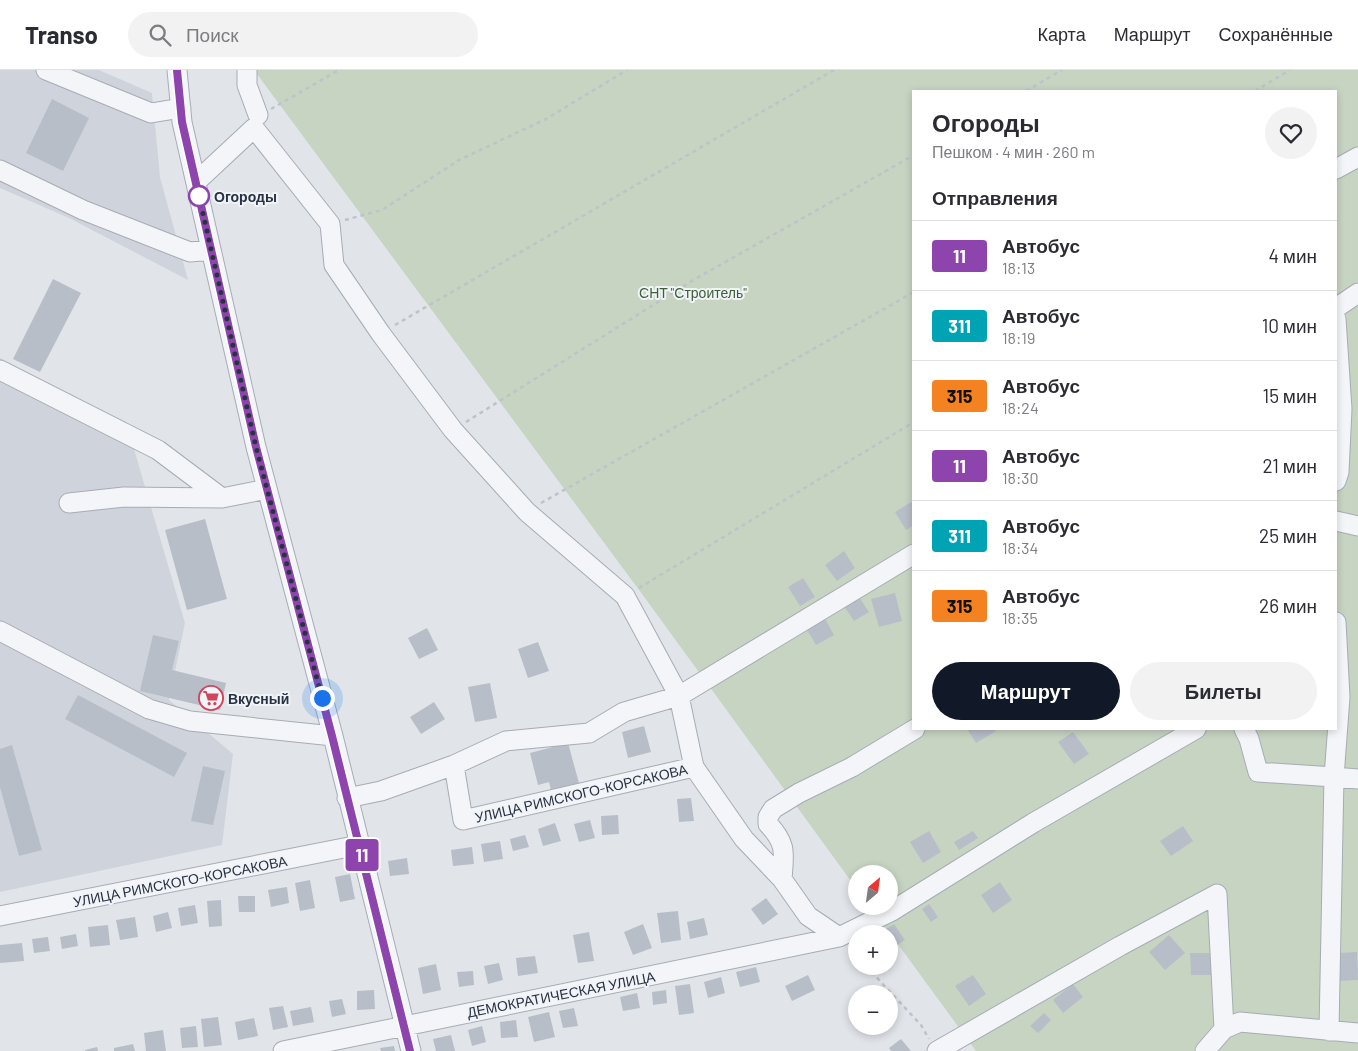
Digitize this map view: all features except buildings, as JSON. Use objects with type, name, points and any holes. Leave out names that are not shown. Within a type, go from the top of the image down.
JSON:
[{"type":"street","points":[[46,70],[151,113],[181,108]]},
{"type":"street","points":[[177,70],[182,122],[256,447],[332,736],[410,1051]]},
{"type":"street","points":[[247,70],[247,85],[256,121],[330,224],[334,265],[381,334],[453,430],[527,512],[624,596],[679,696],[694,767],[744,839],[782,879],[808,916],[839,937]]},
{"type":"street","points":[[196,182],[256,121]]},
{"type":"street","points":[[1337,168],[1358,158]]},
{"type":"street","points":[[0,170],[83,210],[181,249],[190,252],[212,250]]},
{"type":"street","points":[[1337,307],[1358,293]]},
{"type":"street","points":[[1337,308],[1358,309]]},
{"type":"street","points":[[1337,324],[1350,409],[1337,478]]},
{"type":"street","points":[[0,370],[158,450],[222,498]]},
{"type":"street","points":[[69,503],[124,497],[222,498],[267,489]]},
{"type":"street","points":[[1337,521],[1358,526]]},
{"type":"street","points":[[347,798],[380,791],[454,766],[506,742],[589,733],[624,712],[679,696],[912,555]]},
{"type":"street","points":[[0,631],[149,709],[190,721],[332,736]]},
{"type":"street","points":[[1328,1030],[1334,777],[1340,697],[1337,641]]},
{"type":"street","points":[[782,879],[784,847],[775,831],[768,824],[768,817],[773,809],[799,793],[852,767],[913,730]]},
{"type":"street","name":"ДЕМОКРАТИЧЕСКАЯ УЛИЦА","points":[[283,1051],[839,937],[892,911],[1033,823],[1194,730]]},
{"type":"street","points":[[1244,730],[1249,739],[1258,772],[1358,779]]},
{"type":"street","name":"УЛИЦА РИМСКОГО-КОРСАКОВА","points":[[454,766],[463,820],[694,767]]},
{"type":"street","name":"УЛИЦА РИМСКОГО-КОРСАКОВА","points":[[0,916],[359,845]]},
{"type":"street","points":[[934,1047],[1217,894],[1224,1030]]},
{"type":"street","points":[[1205,1051],[1224,1030],[1240,1022],[1358,1032]]},
{"type":"path","points":[[256,121],[339,70]]},
{"type":"path","points":[[330,224],[382,210],[459,160],[546,119],[627,70]]},
{"type":"path","points":[[381,334],[834,70]]},
{"type":"path","points":[[1028,90],[1062,70]]},
{"type":"path","points":[[1257,90],[1290,70]]},
{"type":"path","points":[[453,430],[690,282],[912,156]]},
{"type":"path","points":[[527,512],[912,293]]},
{"type":"path","points":[[624,596],[912,423]]},
{"type":"path","points":[[874,975],[921,1025],[934,1047]]},
{"type":"shaded area","points":[[0,70],[99,70],[152,93],[160,177],[188,280],[69,218],[0,188]]},
{"type":"shaded area","points":[[0,358],[126,422],[185,623],[169,700],[233,754],[222,845],[0,892]]},
{"type":"green space","name":"СНТ \"Строитель\"","points":[[254,70],[1358,70],[1358,1051],[976,1051],[898,944],[898,925],[884,925],[877,915],[898,915],[898,865],[848,865],[848,877],[642,594]]},
{"type":"bus line","name":"11","points":[[177,70],[182,122],[256,447],[332,736],[410,1051]]},
{"type":"place","name":"Огороды","points":[[199,196]]},
{"type":"place","name":"Вкусный","points":[[211,698]]},
{"type":"route","points":[[199,196],[256,447],[322,698]]}]
